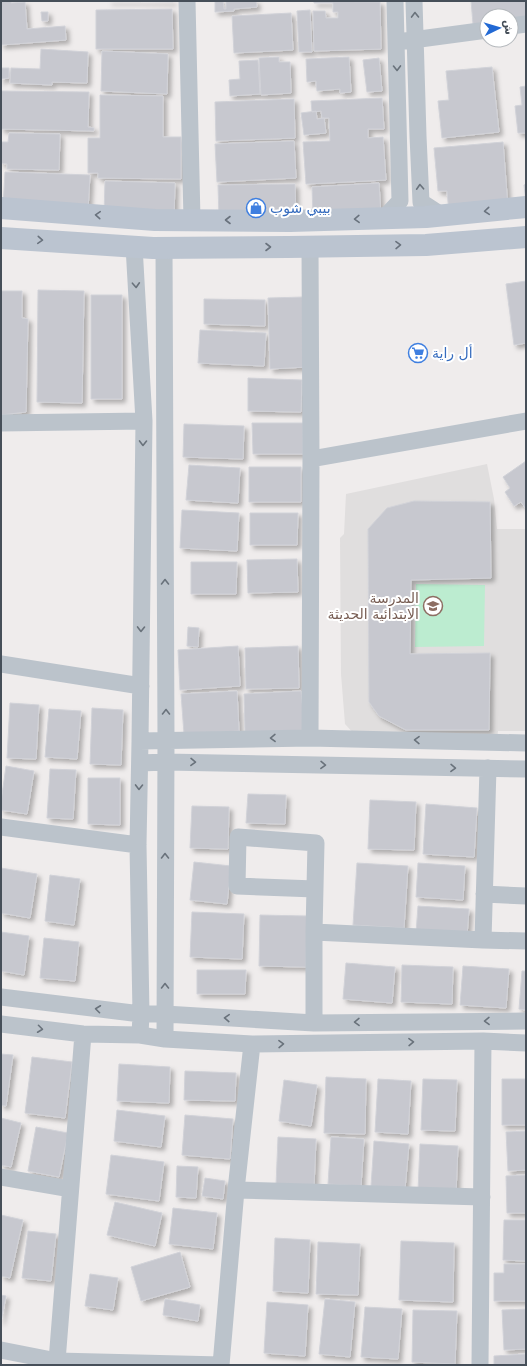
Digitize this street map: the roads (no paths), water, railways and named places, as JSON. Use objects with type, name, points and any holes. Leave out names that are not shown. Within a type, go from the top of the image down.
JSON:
[{"type":"main road","points":[[1,208],[155,220],[290,221],[441,215],[526,207]]},
{"type":"main road","points":[[1,238],[164,247],[310,247],[426,245],[526,237]]},
{"type":"street","points":[[187,1],[192,220]]},
{"type":"street","points":[[384,218],[400,201],[395,1]]},
{"type":"street","points":[[414,1],[421,202],[441,215]]},
{"type":"street","points":[[397,43],[479,31]]},
{"type":"street","points":[[134,246],[144,420],[138,845],[141,1014],[140,1035]]},
{"type":"street","points":[[164,247],[166,740],[165,1039]]},
{"type":"street","points":[[310,247],[310,738]]},
{"type":"street","points":[[1,423],[144,420]]},
{"type":"street","points":[[311,459],[526,421]]},
{"type":"street","points":[[1,664],[141,686]]},
{"type":"street","points":[[140,741],[310,738],[526,743]]},
{"type":"street","points":[[140,763],[166,762],[526,769]]},
{"type":"street","points":[[483,940],[488,768]]},
{"type":"street","points":[[1,827],[138,845]]},
{"type":"street","points":[[314,1023],[316,843],[238,837],[237,886],[315,889]]},
{"type":"street","points":[[484,894],[526,896]]},
{"type":"street","points":[[314,932],[526,941]]},
{"type":"street","points":[[1,997],[141,1014],[165,1014],[314,1023],[526,1021]]},
{"type":"street","points":[[1,1024],[83,1034],[140,1035],[165,1039],[252,1044],[483,1041],[526,1044]]},
{"type":"street","points":[[57,1360],[83,1034]]},
{"type":"street","points":[[480,1365],[483,1041]]},
{"type":"street","points":[[1,1350],[57,1360],[138,1364],[221,1365],[236,1190],[252,1044]]},
{"type":"street","points":[[1,1177],[70,1189]]},
{"type":"street","points":[[236,1190],[482,1198]]},
{"type":"place","name":"بيبي شوب","points":[[256,208]]},
{"type":"place","name":"أل راية","points":[[418,353]]},
{"type":"place","name":"المدرسة الابتدائية الحديثة","points":[[433,606]]}]
